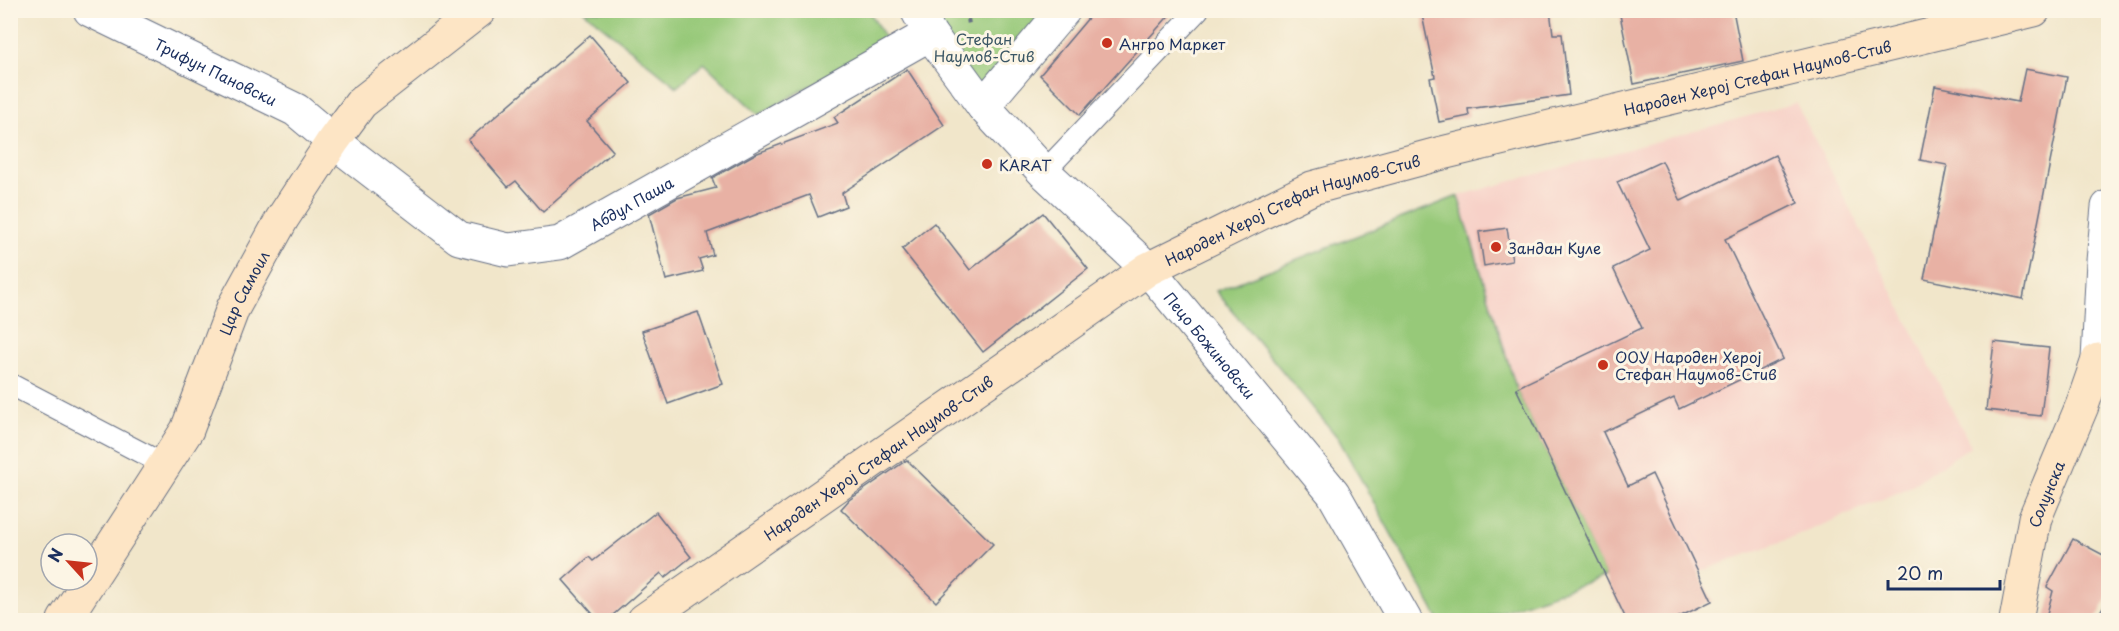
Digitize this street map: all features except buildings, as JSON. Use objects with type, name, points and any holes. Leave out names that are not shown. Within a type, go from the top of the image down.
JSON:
[{"type":"street","name":"Трифун Пановски","points":[[90,10],[296,110],[333,141]]},
{"type":"street","name":"Цар Самоил","points":[[64,621],[187,430],[234,308],[282,219],[333,141],[361,103],[480,10]]},
{"type":"street","points":[[983,106],[1064,10]]},
{"type":"street","name":"Народен Херој Стефан Наумов-Стив","points":[[644,621],[1148,269],[1312,188],[1442,153],[2034,10]]},
{"type":"street","name":"Абдул Паша","points":[[333,141],[459,238],[508,250],[560,243],[924,22]]},
{"type":"street","name":"Пецо Божиновски","points":[[924,22],[983,106],[1044,172],[1148,269],[1333,493],[1405,621]]},
{"type":"street","points":[[2103,360],[2103,261],[2109,207]]},
{"type":"street","name":"Солунска","points":[[2016,621],[2035,518],[2096,406],[2103,360]]},
{"type":"lane","points":[[1044,172],[1198,10]]},
{"type":"lane","points":[[10,384],[165,465]]},
{"type":"shaded area","name":"ООУ Народен Херој Стефан Наумов-Стив","points":[[1796,103],[1971,446],[1906,489],[1794,537],[1699,572],[1712,601],[1671,620],[1627,620],[1605,576],[1477,620],[1439,620],[1338,438],[1216,291],[1458,196]]},
{"type":"green space","points":[[584,11],[869,11],[887,42],[759,115],[704,63],[677,87]]},
{"type":"green space","name":"Стефан Наумов-Стив","points":[[917,11],[1064,11],[983,106]]},
{"type":"green space","points":[[1458,196],[1516,388],[1606,576],[1477,620],[1439,620],[1338,438],[1216,291]]},
{"type":"place","name":"Ангро Маркет","points":[[1107,43]]},
{"type":"place","name":"KARAT","points":[[987,164]]},
{"type":"place","name":"Зандан Куле","points":[[1496,247]]},
{"type":"place","name":"ООУ Народен Херој Стефан Наумов-Стив","points":[[1603,365]]}]
